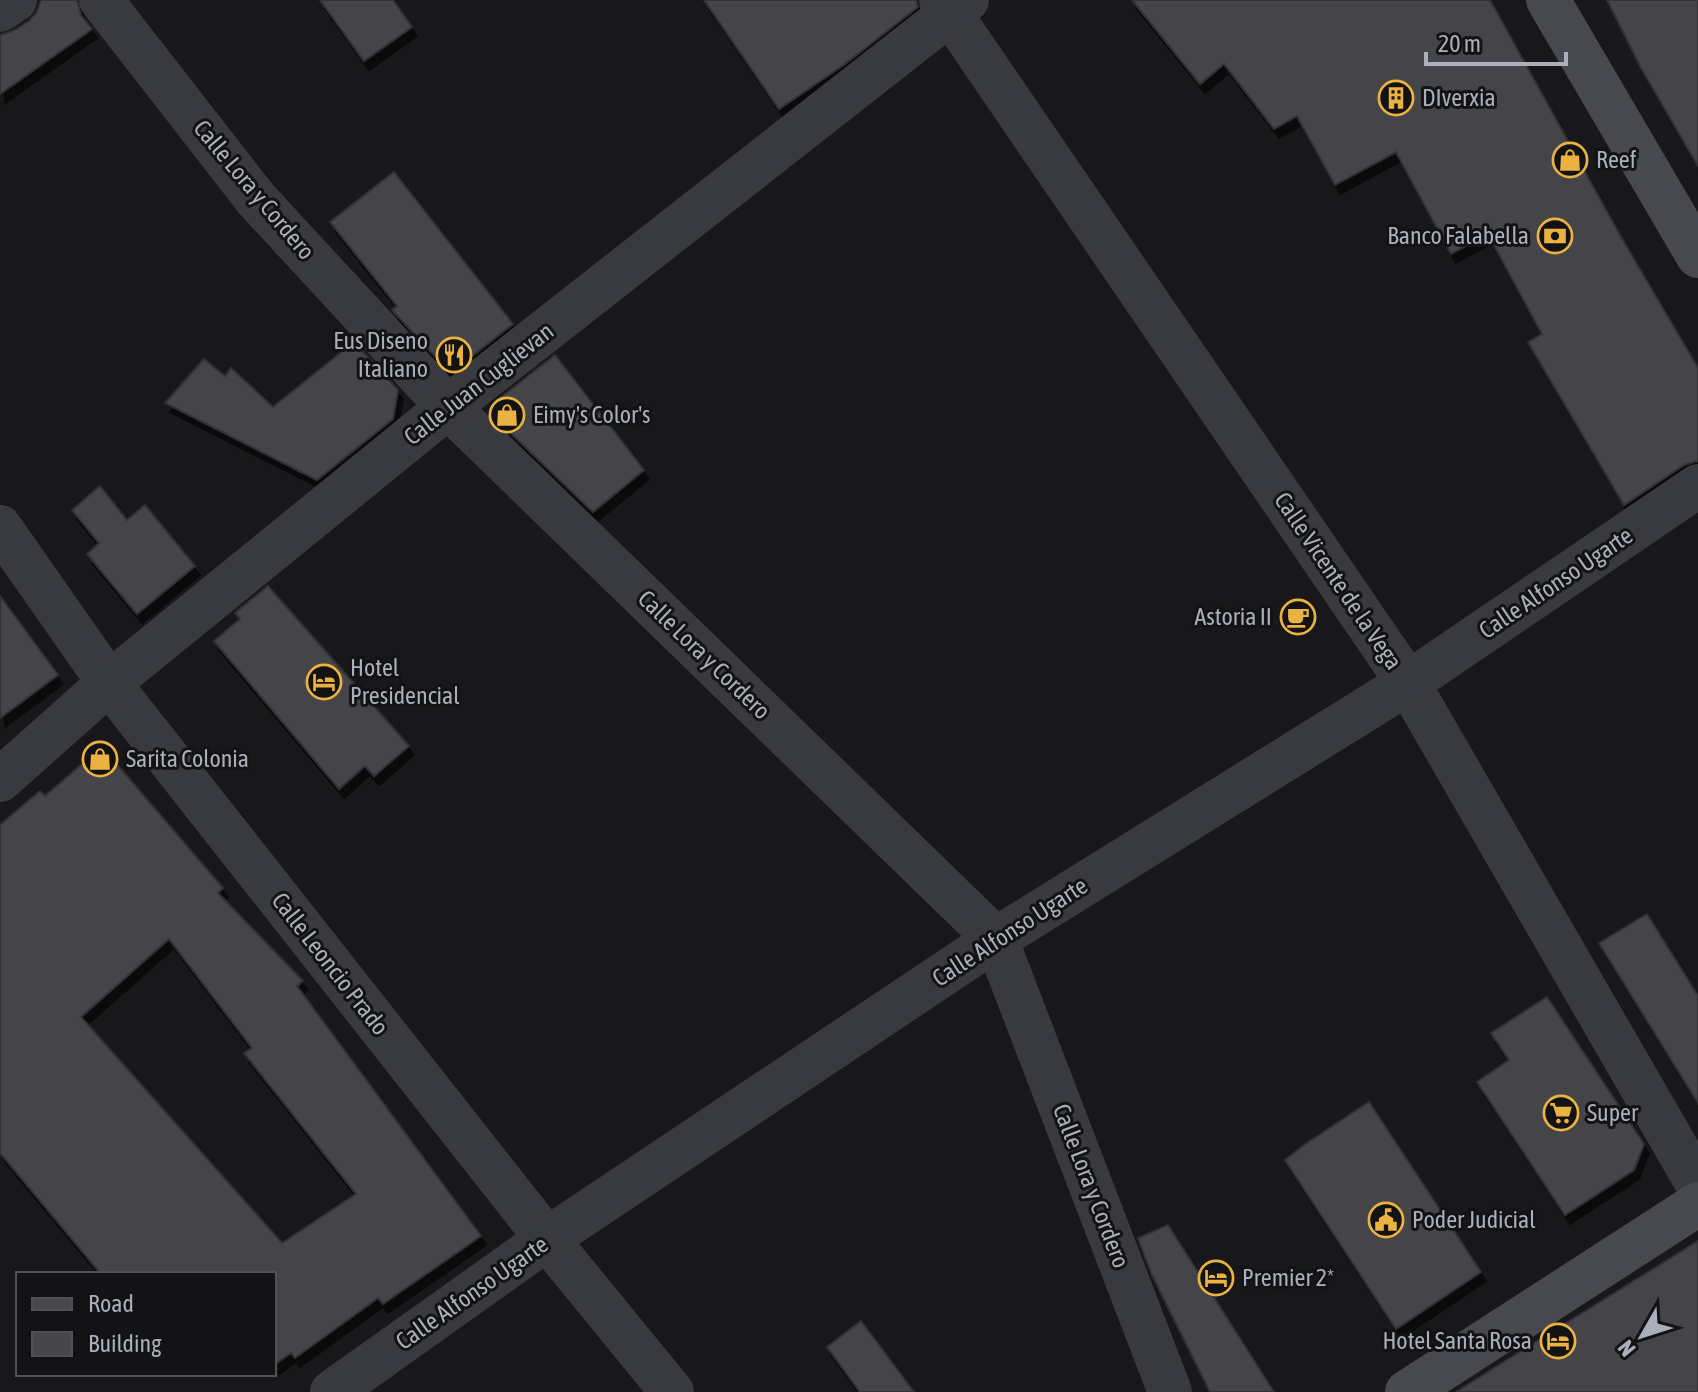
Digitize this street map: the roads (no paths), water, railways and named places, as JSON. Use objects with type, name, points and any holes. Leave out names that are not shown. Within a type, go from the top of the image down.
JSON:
[{"type":"main road","points":[[1548,0],[1698,256]]},
{"type":"main road","points":[[1407,1392],[1698,1204]]},
{"type":"street","points":[[0,10],[15,0]]},
{"type":"street","name":"Calle Lora y Cordero","points":[[101,0],[256,199],[448,407],[996,939],[1170,1392]]},
{"type":"street","name":"Calle Juan Cuglievan","points":[[0,780],[109,683],[448,407],[952,5]]},
{"type":"street","name":"Calle Vicente de la Vega","points":[[952,5],[1408,683],[1698,1185]]},
{"type":"street","name":"Calle Alfonso Ugarte","points":[[332,1392],[547,1239],[996,939],[1408,683],[1698,486]]},
{"type":"street","name":"Calle Leoncio Prado","points":[[0,527],[109,683],[547,1239],[672,1392]]},
{"type":"place","name":"DIverxia","points":[[1396,98]]},
{"type":"place","name":"Reef","points":[[1570,160]]},
{"type":"place","name":"Banco Falabella","points":[[1555,236]]},
{"type":"place","name":"Eus Diseno Italiano","points":[[454,355]]},
{"type":"place","name":"Eimy's Color's","points":[[507,415]]},
{"type":"place","name":"Astoria II","points":[[1298,617]]},
{"type":"place","name":"Hotel Presidencial","points":[[324,682]]},
{"type":"place","name":"Sarita Colonia","points":[[100,759]]},
{"type":"place","name":"Super","points":[[1561,1113]]},
{"type":"place","name":"Poder Judicial","points":[[1386,1220]]},
{"type":"place","name":"Premier 2*","points":[[1216,1278]]},
{"type":"place","name":"Hotel Santa Rosa","points":[[1558,1341]]}]
